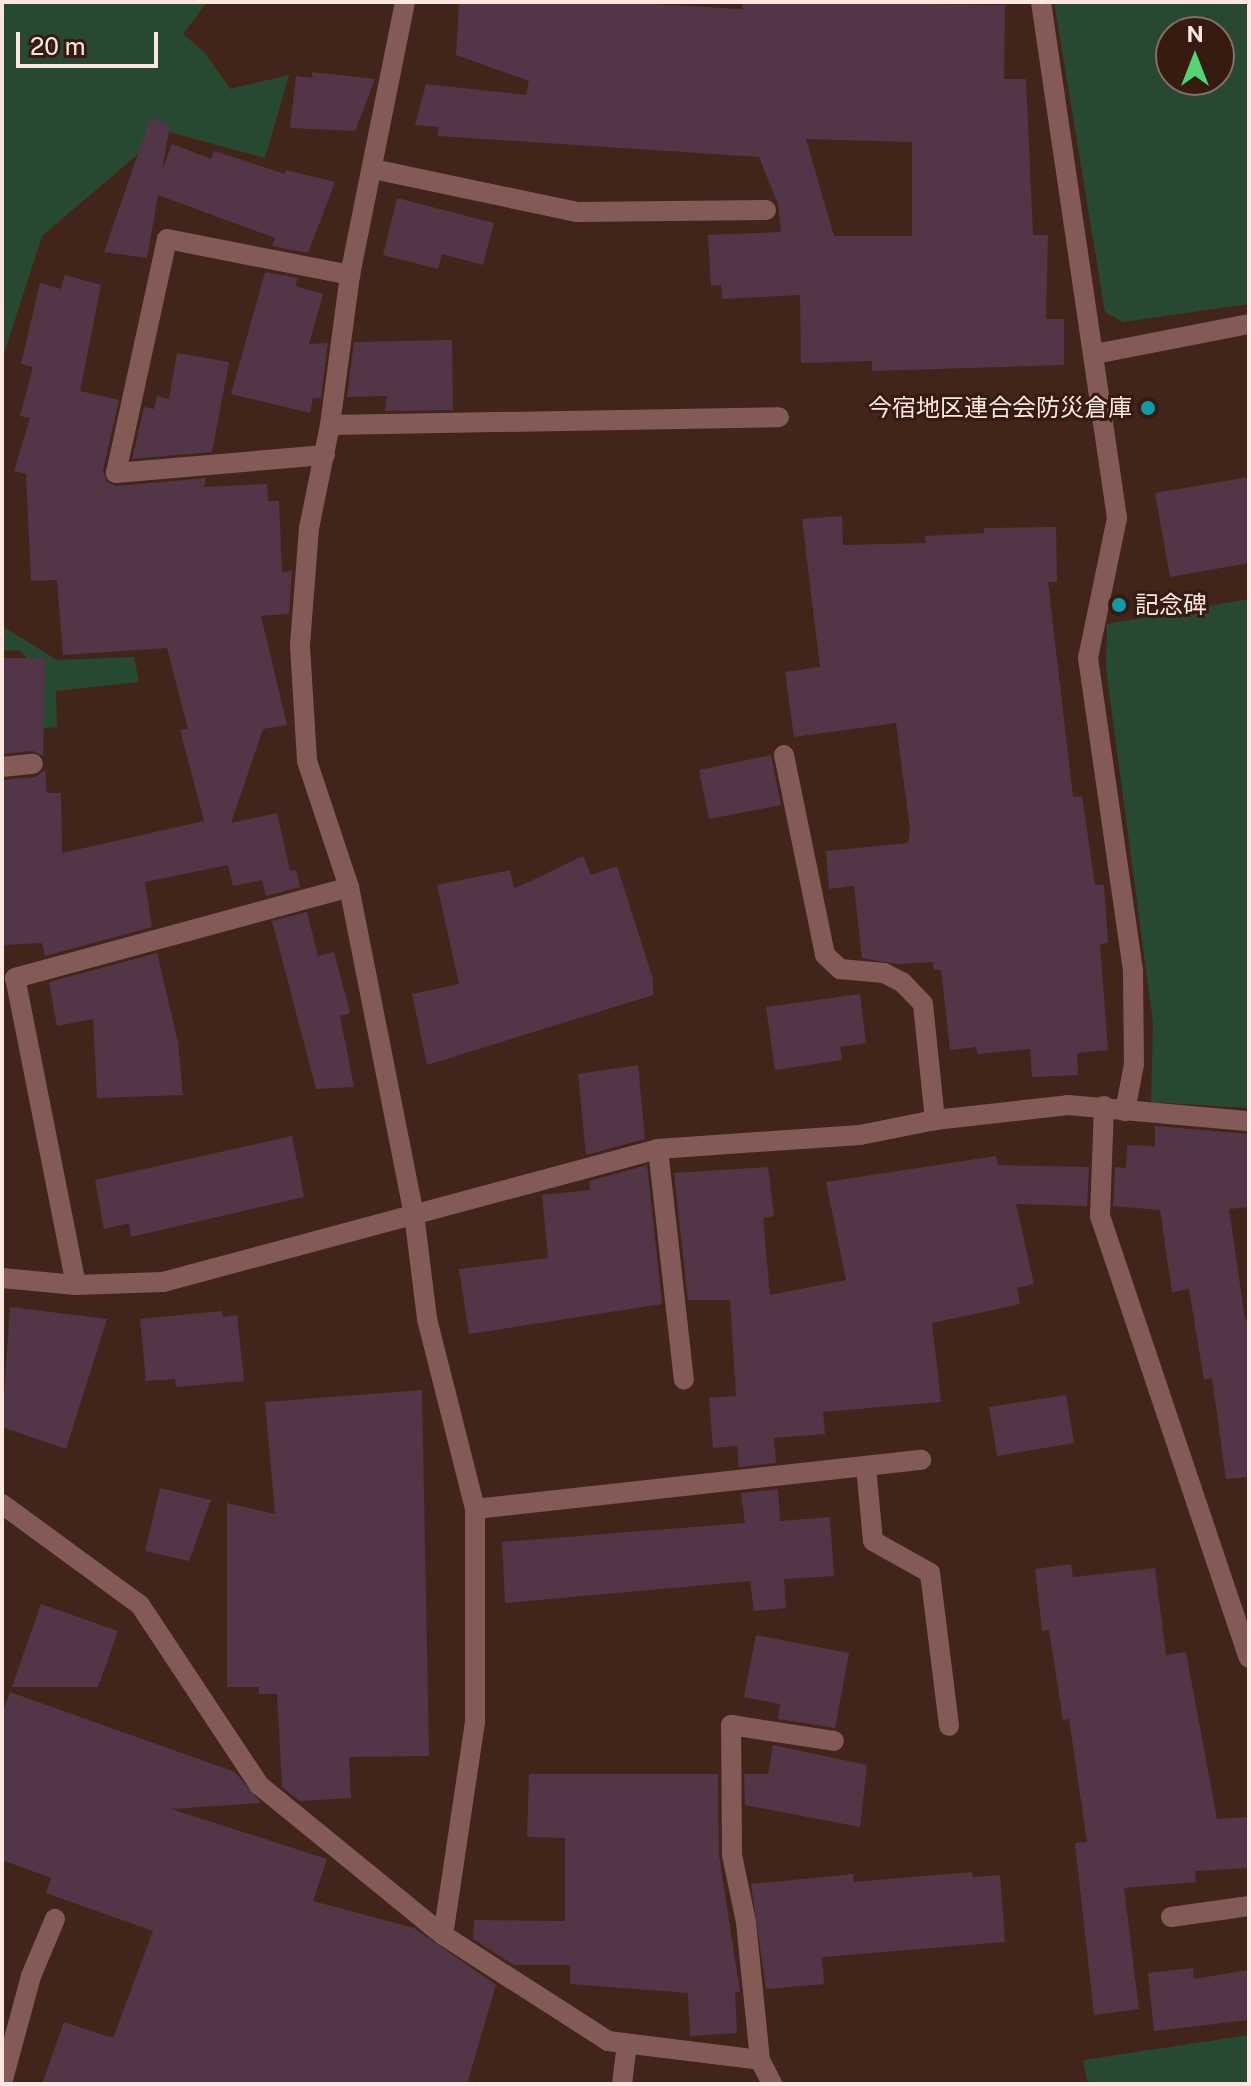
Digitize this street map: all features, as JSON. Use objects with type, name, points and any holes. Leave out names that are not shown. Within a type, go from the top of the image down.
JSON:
[{"type":"street","points":[[405,2],[350,275],[330,425],[309,528],[301,660],[307,761],[349,887],[414,1214],[427,1319],[475,1509],[475,1722],[443,1935]]},
{"type":"street","points":[[1041,2],[1117,518],[1088,658],[1133,972],[1134,1053],[1125,1111]]},
{"type":"street","points":[[373,169],[577,212],[766,210]]},
{"type":"street","points":[[325,455],[116,473],[167,239],[350,275]]},
{"type":"street","points":[[1095,354],[1249,324]]},
{"type":"street","points":[[330,425],[779,417]]},
{"type":"street","points":[[784,755],[825,955],[840,969],[884,973],[902,982],[923,1004],[935,1120]]},
{"type":"street","points":[[2,767],[33,764]]},
{"type":"street","points":[[76,1285],[15,978],[349,887]]},
{"type":"street","points":[[2,1278],[76,1285],[163,1282],[658,1149],[860,1135],[935,1120],[1068,1105],[1249,1121]]},
{"type":"street","points":[[1104,1106],[1100,1216],[1249,1658]]},
{"type":"street","points":[[658,1149],[684,1380]]},
{"type":"street","points":[[475,1509],[921,1460]]},
{"type":"street","points":[[866,1467],[873,1541],[930,1573],[949,1726]]},
{"type":"street","points":[[2,1504],[140,1605],[259,1785],[443,1935],[608,2041],[760,2060]]},
{"type":"street","points":[[772,2084],[760,2060],[746,1922],[732,1855],[731,1725],[834,1741]]},
{"type":"street","points":[[1171,1917],[1249,1906]]},
{"type":"street","points":[[2,2083],[31,1976],[55,1919]]},
{"type":"street","points":[[622,2084],[627,2043]]},
{"type":"green space","points":[[2,2],[207,2],[183,34],[206,54],[230,89],[289,75],[265,158],[165,131],[42,236],[2,360]]},
{"type":"green space","points":[[1054,2],[1249,2],[1249,304],[1123,322],[1105,312]]},
{"type":"green space","points":[[1249,599],[1249,1108],[1151,1102],[1153,1023],[1106,668],[1107,624]]},
{"type":"green space","points":[[2,626],[57,660],[134,657],[139,682],[56,691],[57,727],[37,729],[36,668],[19,650],[2,651]]},
{"type":"green space","points":[[1249,2035],[1249,2084],[1088,2084],[1083,2060]]},
{"type":"building","points":[[459,2],[618,2],[742,9],[743,2],[1005,5],[1004,79],[1026,79],[1033,235],[1048,235],[1046,319],[1064,319],[1064,365],[872,371],[872,361],[801,363],[800,295],[722,299],[721,285],[711,286],[708,235],[781,232],[778,204],[759,157],[438,136],[439,127],[415,125],[426,84],[526,95],[529,81],[456,55]],"holes":[[[806,139],[912,142],[912,236],[834,236]]]},
{"type":"building","points":[[312,72],[375,79],[355,131],[290,128],[296,76],[312,78]]},
{"type":"building","points":[[150,119],[170,125],[162,171],[172,144],[211,159],[214,151],[285,174],[286,170],[335,182],[308,253],[272,246],[275,238],[158,195],[147,258],[104,252]]},
{"type":"building","points":[[397,198],[494,223],[483,265],[442,254],[438,269],[383,255]]},
{"type":"building","points":[[265,272],[298,278],[295,286],[323,294],[309,344],[328,343],[321,398],[313,398],[310,413],[231,394]]},
{"type":"building","points":[[65,275],[101,285],[80,391],[119,400],[103,470],[107,482],[117,486],[206,478],[204,487],[267,484],[268,501],[279,501],[282,572],[292,571],[289,614],[261,616],[287,725],[263,729],[231,823],[277,813],[290,871],[296,870],[300,887],[266,896],[262,880],[233,886],[228,865],[145,882],[152,927],[45,956],[42,943],[2,945],[2,780],[35,777],[45,770],[47,793],[61,793],[62,853],[204,821],[180,730],[188,729],[167,648],[63,655],[57,580],[31,581],[26,474],[14,471],[30,418],[20,416],[33,367],[21,364],[40,283],[61,289]]},
{"type":"building","points":[[452,340],[453,410],[385,411],[387,396],[347,397],[354,342]]},
{"type":"building","points":[[177,353],[229,362],[212,452],[132,459],[144,407],[154,409],[157,396],[169,399]]},
{"type":"building","points":[[1249,477],[1249,563],[1170,577],[1155,493]]},
{"type":"building","points":[[842,516],[843,545],[926,543],[925,536],[984,533],[984,528],[1056,527],[1057,582],[1048,582],[1073,797],[1082,796],[1095,885],[1104,885],[1108,943],[1100,944],[1108,1050],[1077,1053],[1078,1075],[1032,1077],[1030,1049],[978,1054],[976,1047],[950,1050],[941,970],[934,970],[933,962],[896,964],[862,958],[854,886],[829,889],[826,851],[908,843],[910,830],[896,723],[794,737],[785,672],[820,667],[802,519]]},
{"type":"building","points":[[2,658],[45,658],[43,756],[33,751],[2,754]]},
{"type":"building","points":[[771,755],[781,805],[709,819],[699,770]]},
{"type":"building","points":[[583,856],[591,875],[617,866],[653,979],[653,995],[427,1065],[412,994],[459,984],[437,885],[510,870],[514,889]]},
{"type":"building","points":[[307,912],[318,956],[334,952],[350,1013],[340,1016],[354,1087],[316,1089],[272,921]]},
{"type":"building","points":[[157,953],[178,1042],[183,1095],[97,1098],[93,1019],[57,1026],[49,982]]},
{"type":"building","points":[[860,994],[866,1043],[840,1047],[842,1060],[775,1070],[766,1007]]},
{"type":"building","points":[[638,1065],[645,1139],[586,1155],[578,1074]]},
{"type":"building","points":[[1155,1126],[1249,1134],[1249,1207],[1229,1209],[1245,1319],[1249,1319],[1249,1477],[1226,1479],[1212,1378],[1204,1380],[1189,1289],[1172,1292],[1160,1210],[1113,1206],[1115,1167],[1126,1168],[1127,1145],[1155,1146]]},
{"type":"building","points":[[292,1136],[304,1197],[131,1237],[129,1223],[104,1229],[95,1180]]},
{"type":"building","points":[[996,1156],[998,1165],[1089,1167],[1087,1206],[1016,1204],[1034,1284],[1017,1288],[1020,1304],[932,1323],[941,1402],[823,1412],[825,1434],[774,1438],[776,1463],[739,1467],[737,1446],[713,1448],[709,1398],[736,1396],[730,1300],[688,1300],[674,1173],[768,1167],[774,1216],[763,1218],[770,1295],[846,1280],[826,1182]]},
{"type":"building","points":[[647,1165],[662,1304],[469,1334],[459,1269],[548,1258],[542,1195],[590,1190],[589,1181]]},
{"type":"building","points":[[10,1307],[107,1319],[66,1449],[2,1427]]},
{"type":"building","points":[[222,1311],[223,1317],[237,1315],[244,1381],[176,1387],[175,1379],[146,1381],[140,1319]]},
{"type":"building","points":[[422,1390],[429,1756],[349,1757],[351,1798],[300,1801],[282,1787],[277,1694],[259,1694],[259,1687],[227,1687],[227,1503],[275,1514],[265,1402]]},
{"type":"building","points":[[1066,1395],[1074,1443],[997,1456],[989,1407]]},
{"type":"building","points":[[160,1488],[211,1500],[189,1561],[145,1551]]},
{"type":"building","points":[[778,1489],[780,1521],[830,1517],[834,1576],[784,1579],[786,1608],[754,1611],[750,1581],[505,1603],[502,1542],[745,1523],[741,1493]]},
{"type":"building","points":[[1071,1564],[1073,1577],[1155,1568],[1166,1655],[1186,1652],[1217,1819],[1249,1817],[1249,1868],[1195,1871],[1196,1882],[1124,1888],[1139,2009],[1094,2015],[1075,1843],[1087,1842],[1069,1719],[1063,1720],[1049,1630],[1042,1631],[1035,1569]]},
{"type":"building","points":[[41,1604],[118,1631],[98,1687],[12,1687]]},
{"type":"building","points":[[756,1635],[849,1653],[835,1728],[778,1719],[780,1704],[744,1697]]},
{"type":"building","points":[[10,1692],[235,1772],[261,1803],[171,1809],[327,1859],[313,1901],[414,1928],[496,1985],[467,2084],[42,2084],[64,2022],[113,2038],[153,1931],[46,1893],[51,1878],[2,1860],[2,1715]]},
{"type":"building","points":[[773,1745],[867,1765],[860,1827],[745,1805],[744,1774],[768,1774]]},
{"type":"building","points":[[529,1774],[718,1774],[719,1855],[740,1992],[735,1992],[737,2033],[690,2036],[688,1993],[570,1984],[570,1965],[514,1965],[473,1939],[474,1920],[565,1921],[565,1838],[527,1837]]},
{"type":"building","points":[[972,1872],[973,1877],[1000,1875],[1005,1942],[822,1957],[824,1984],[766,1989],[751,1884],[854,1874],[853,1882]]},
{"type":"building","points":[[1193,1968],[1194,1979],[1249,1970],[1249,2020],[1154,2031],[1148,1973]]},
{"type":"place","name":"今宿地区連合会防災倉庫","points":[[1148,408]]},
{"type":"place","name":"記念碑","points":[[1119,605]]}]
